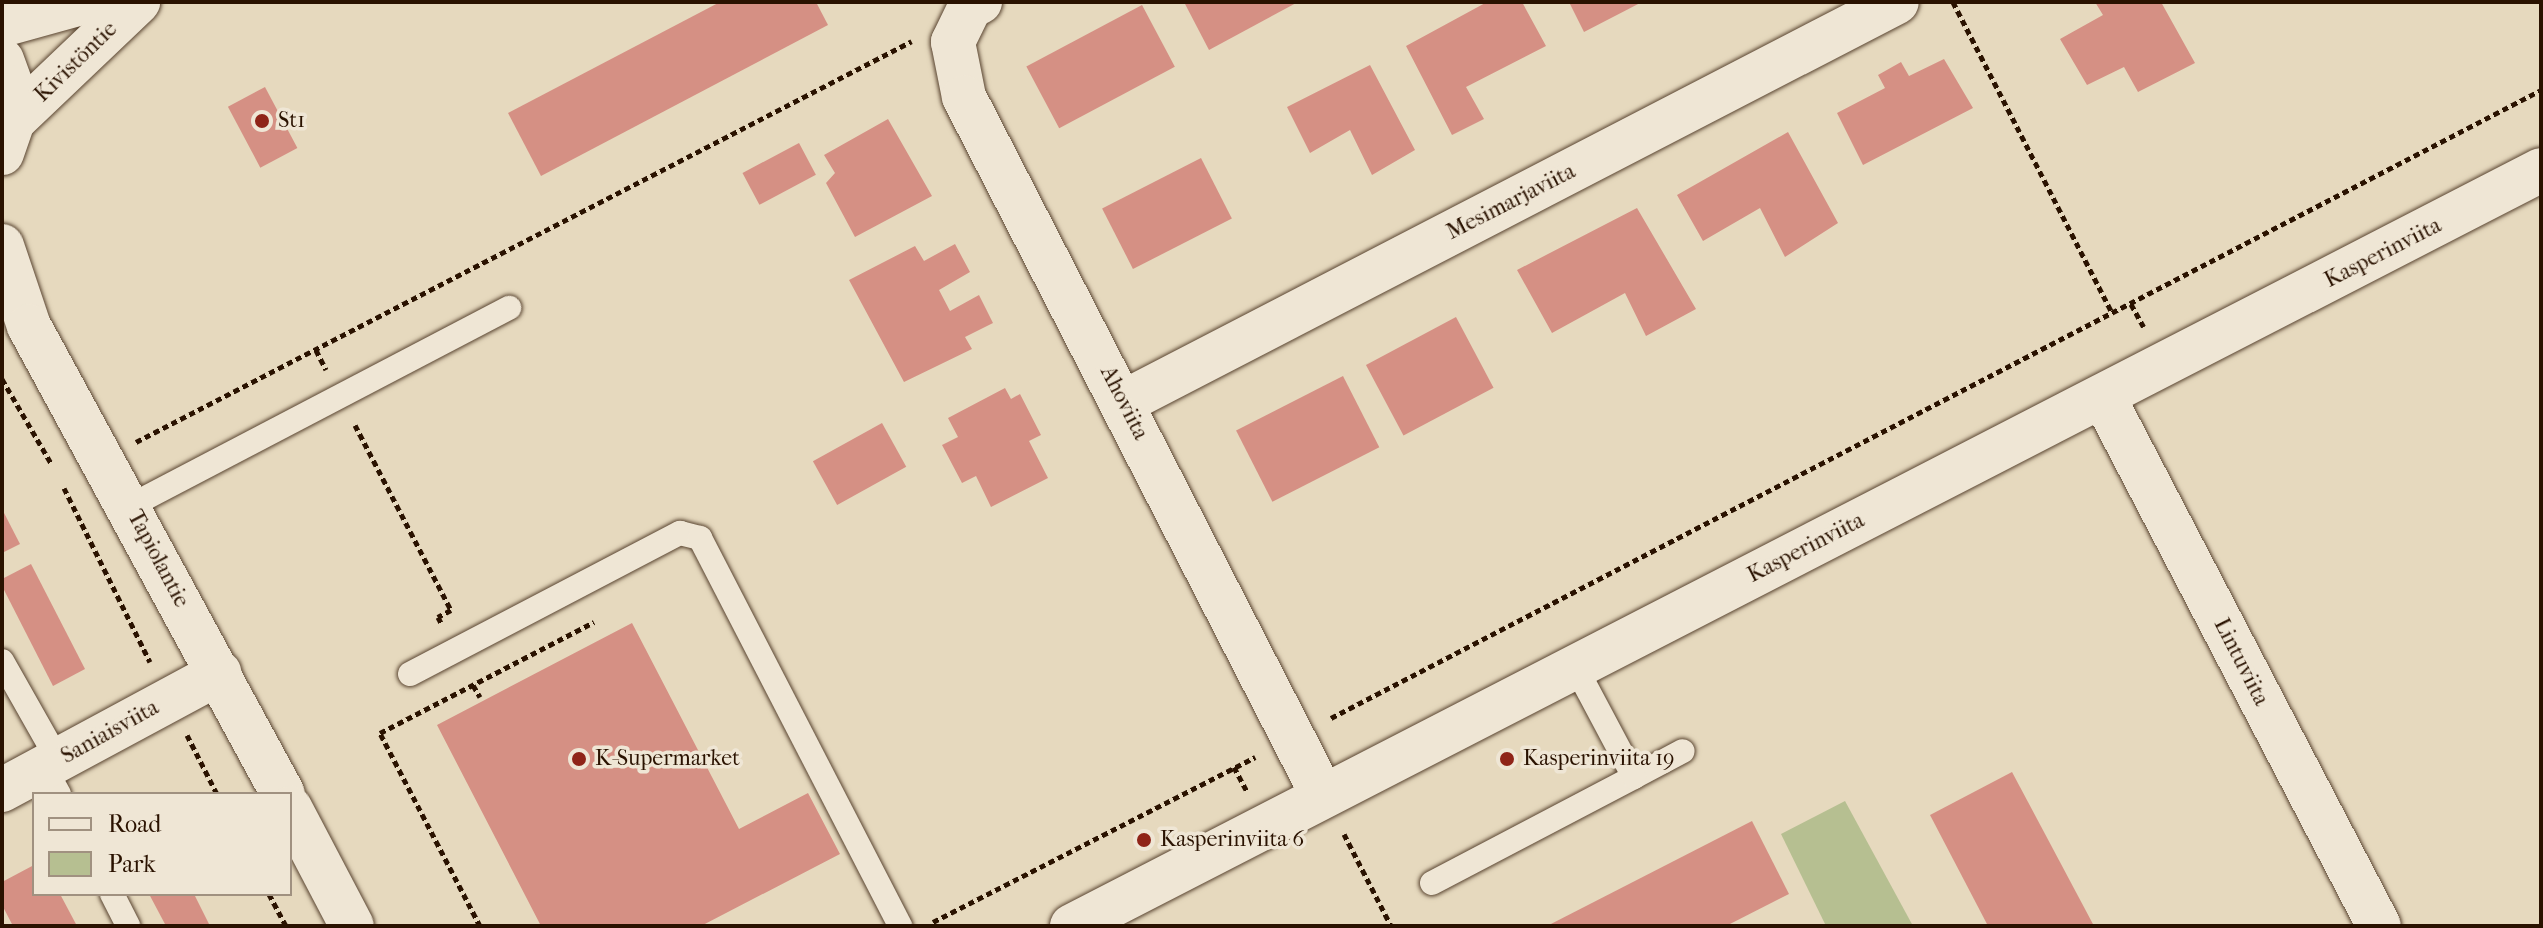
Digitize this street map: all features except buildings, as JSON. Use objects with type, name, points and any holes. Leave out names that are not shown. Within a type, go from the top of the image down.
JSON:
[{"type":"street","name":"Kivistöntie","points":[[2,25],[85,2]]},
{"type":"street","name":"Kivistöntie","points":[[5,145],[138,2]]},
{"type":"street","name":"Mesimarjaviita","points":[[1124,402],[1897,2]]},
{"type":"street","name":"Ahoviita","points":[[968,17],[964,97],[1124,402],[1332,811]]},
{"type":"street","points":[[2,60],[12,87],[5,145]]},
{"type":"street","name":"Kasperinviita","points":[[1072,926],[1332,811],[1574,664],[2104,398],[2541,170]]},
{"type":"street","name":"Tapiolantie","points":[[2,246],[15,313],[104,458],[282,792]]},
{"type":"street","name":"Lintuviita","points":[[2104,398],[2379,926]]},
{"type":"street","name":"Saniaisviita","points":[[2,790],[54,774],[168,700],[219,673]]},
{"type":"street","points":[[292,812],[352,926]]},
{"type":"lane","points":[[130,506],[509,308]]},
{"type":"lane","points":[[410,674],[680,533],[700,538],[900,926]]},
{"type":"lane","points":[[2,661],[54,774]]},
{"type":"lane","points":[[1574,664],[1634,777]]},
{"type":"lane","points":[[1432,883],[1683,751]]},
{"type":"lane","points":[[113,896],[128,926]]},
{"type":"path","points":[[1953,2],[2112,313]]},
{"type":"path","points":[[104,458],[904,41],[968,17]]},
{"type":"path","points":[[925,926],[2541,90]]},
{"type":"path","points":[[316,350],[451,610],[438,617],[480,697]]},
{"type":"path","points":[[2,379],[60,478],[216,792]]},
{"type":"path","points":[[480,926],[380,733],[594,622]]},
{"type":"path","points":[[1332,811],[1391,926]]},
{"type":"path","points":[[270,896],[286,926]]},
{"type":"green space","points":[[1845,801],[1913,926],[1826,926],[1781,834]]},
{"type":"place","name":"St1","points":[[262,121]]},
{"type":"place","name":"K-Supermarket","points":[[579,759]]},
{"type":"place","name":"Kasperinviita 19","points":[[1507,759]]},
{"type":"place","name":"Kasperinviita 6","points":[[1144,840]]}]
